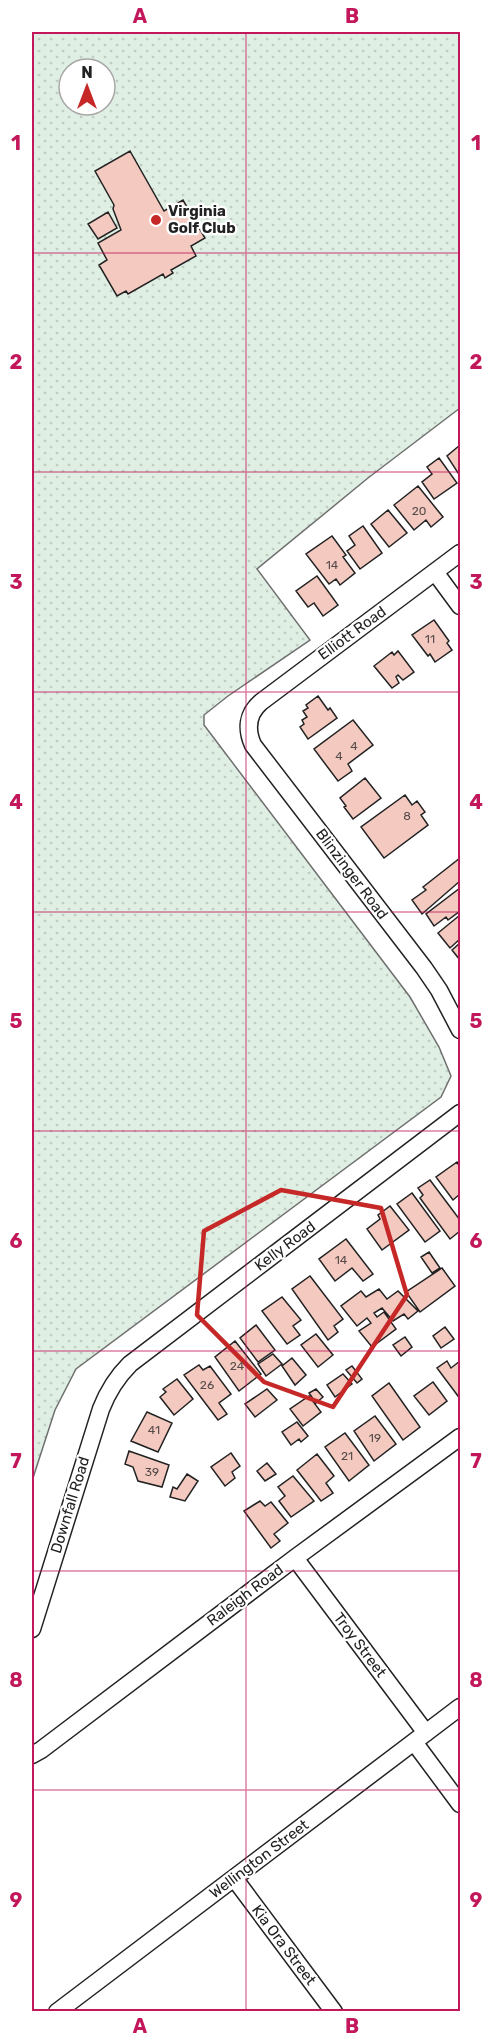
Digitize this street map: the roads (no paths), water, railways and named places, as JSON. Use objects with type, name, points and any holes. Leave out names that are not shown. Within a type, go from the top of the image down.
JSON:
[{"type":"street","name":"Elliott Road","points":[[250,718],[257,705],[273,692],[460,553]]},
{"type":"street","points":[[435,572],[460,606]]},
{"type":"street","name":"Blinzinger Road","points":[[250,718],[249,734],[254,745],[424,968],[439,990],[460,1030]]},
{"type":"street","name":"Kelly Road","points":[[112,1383],[130,1364],[460,1113]]},
{"type":"street","name":"Downfall Road","points":[[32,1629],[101,1409],[112,1383]]},
{"type":"street","name":"Raleigh Road","points":[[32,1755],[460,1437]]},
{"type":"street","name":"Troy Street","points":[[295,1558],[420,1737],[460,1804]]},
{"type":"street","name":"Wellington Street","points":[[57,2012],[460,1707]]},
{"type":"street","name":"Kia Ora Street","points":[[234,1878],[334,2012]]},
{"type":"place","name":"Virginia Golf Club","points":[[156,220]]}]
